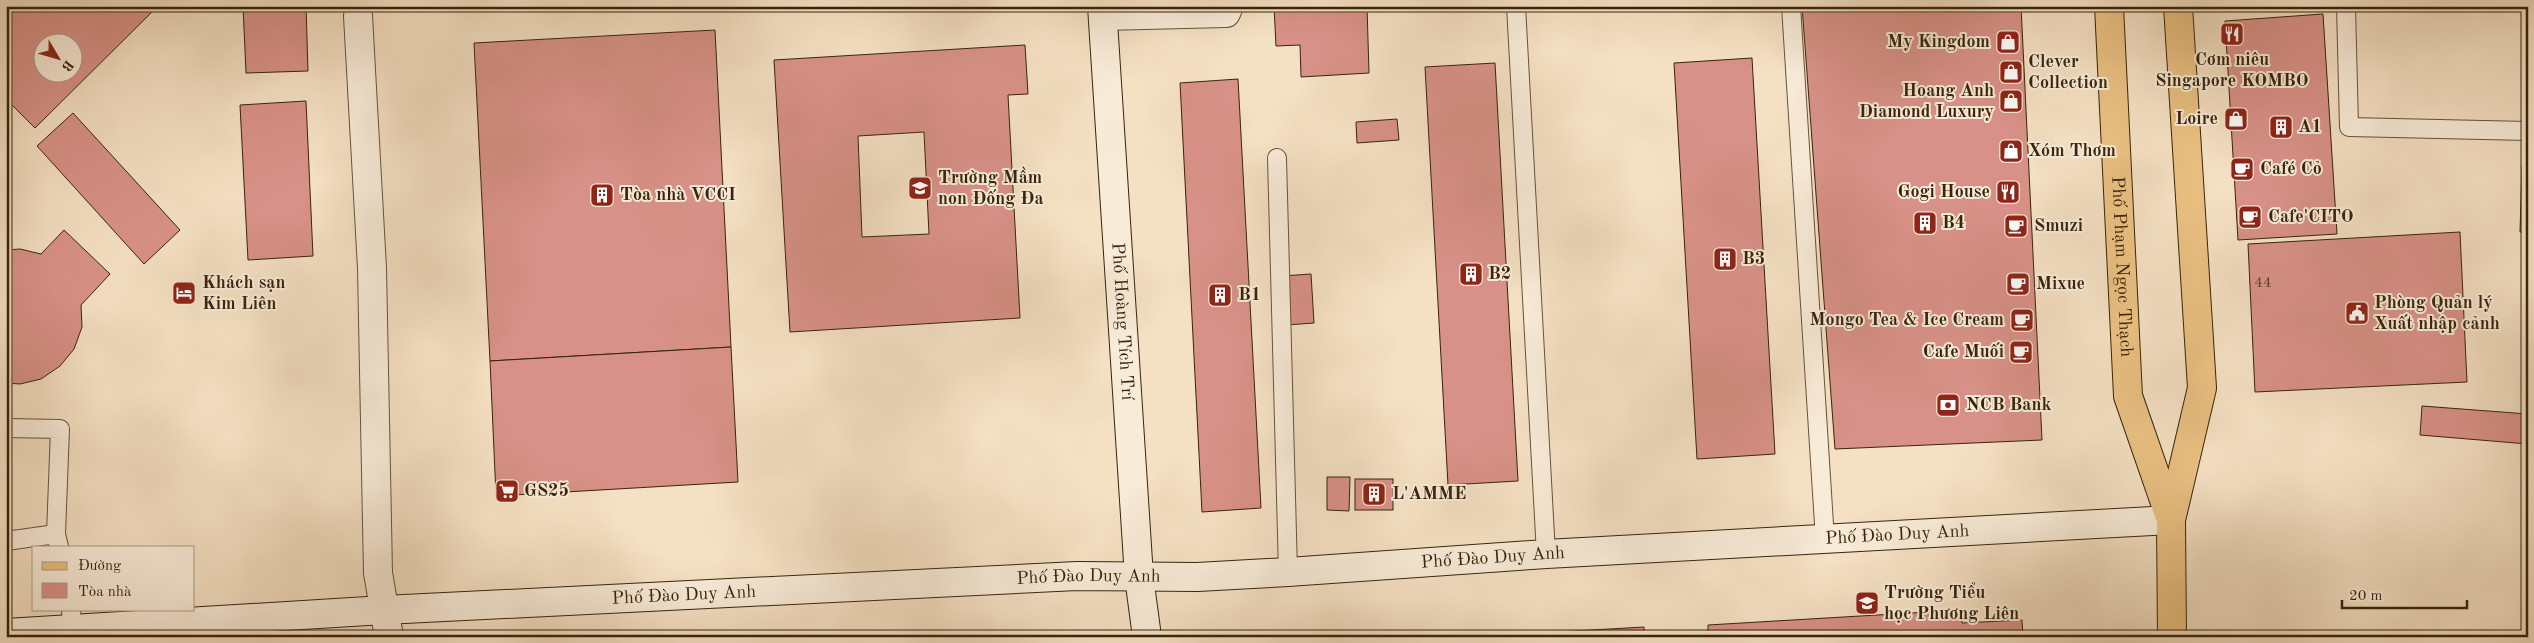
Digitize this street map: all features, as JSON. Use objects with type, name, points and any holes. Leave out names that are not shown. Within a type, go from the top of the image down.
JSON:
[{"type":"main road","name":"Phố Phạm Ngọc Thạch","points":[[2109,6],[2128,396],[2171,520]]},
{"type":"main road","name":"Phố Phạm Ngọc Thạch","points":[[2172,637],[2171,520],[2202,388],[2178,6]]},
{"type":"street","points":[[1102,11],[1226,13],[1228,6]]},
{"type":"street","name":"Phố Hoàng Tích Trí","points":[[1102,11],[1139,577],[1147,637]]},
{"type":"street","points":[[358,16],[372,268],[378,573],[389,637]]},
{"type":"street","name":"Phố Đào Duy Anh","points":[[6,633],[72,619],[384,610],[1077,576],[1139,577],[1288,572],[1546,554],[2171,520]]},
{"type":"lane","points":[[1516,6],[1546,554]]},
{"type":"lane","points":[[1790,6],[1825,540]]},
{"type":"lane","points":[[2346,6],[2349,127],[2528,132]]},
{"type":"lane","points":[[1277,158],[1288,572]]},
{"type":"lane","points":[[6,428],[60,429],[58,540],[6,541]]},
{"type":"building","points":[[6,6],[158,6],[82,81],[82,32],[32,32],[32,82],[81,82],[35,128],[6,99]]},
{"type":"building","points":[[243,6],[306,6],[308,71],[246,73]]},
{"type":"building","points":[[1274,6],[1367,6],[1369,73],[1301,77],[1300,45],[1276,46]]},
{"type":"building","name":"B4","points":[[1802,6],[2021,6],[2042,440],[1835,449]]},
{"type":"building","name":"A1","points":[[2323,14],[2337,234],[2238,240],[2225,21]]},
{"type":"building","name":"Tòa nhà VCCI","points":[[715,30],[731,347],[490,361],[474,43]]},
{"type":"building","points":[[1025,45],[1028,94],[1008,95],[1020,318],[790,332],[774,60]],"holes":[[[924,132],[929,234],[862,237],[858,136]]]},
{"type":"building","name":"B3","points":[[1752,58],[1775,454],[1697,459],[1674,63]]},
{"type":"building","name":"B2","points":[[1495,63],[1518,481],[1448,485],[1425,67]]},
{"type":"building","name":"B1","points":[[1238,79],[1261,508],[1202,512],[1180,83]]},
{"type":"building","points":[[306,101],[313,256],[248,260],[240,105]]},
{"type":"building","points":[[73,113],[180,230],[144,264],[37,146]]},
{"type":"building","points":[[1397,119],[1399,140],[1357,143],[1356,122]]},
{"type":"building","points":[[2522,165],[2528,165],[2528,232],[2520,232]]},
{"type":"building","points":[[64,230],[110,274],[81,305],[82,327],[74,349],[60,366],[41,379],[20,384],[6,383],[6,250],[20,249],[41,254]]},
{"type":"building","name":"Phòng Quản lý Xuất nhập cảnh","points":[[2460,232],[2467,382],[2255,392],[2248,244]]},
{"type":"building","points":[[1311,274],[1314,323],[1286,325],[1282,276]]},
{"type":"building","points":[[731,347],[738,482],[496,496],[490,361]]},
{"type":"building","points":[[2422,406],[2528,414],[2528,444],[2420,435]]},
{"type":"building","points":[[1327,477],[1350,477],[1349,511],[1327,510]]},
{"type":"building","name":"L'AMME","points":[[1355,479],[1393,479],[1393,510],[1355,510]]},
{"type":"building","points":[[1962,610],[1962,623],[2022,620],[2023,637],[1708,637],[1708,625]]},
{"type":"building","points":[[1644,627],[1644,637],[1522,637],[1522,634]]},
{"type":"place","name":"Cơm niêu Singapore KOMBO","points":[[2232,34]]},
{"type":"place","name":"My Kingdom","points":[[2008,42]]},
{"type":"place","name":"Clever Collection","points":[[2011,72]]},
{"type":"place","name":"Hoang Anh Diamond Luxury","points":[[2011,101]]},
{"type":"place","name":"Loire","points":[[2236,119]]},
{"type":"place","name":"A1","points":[[2281,127]]},
{"type":"place","name":"Xóm Thơm","points":[[2011,151]]},
{"type":"place","name":"Café Cỏ","points":[[2242,169]]},
{"type":"place","name":"Trường Mầm non Đống Đa","points":[[920,188]]},
{"type":"place","name":"Gogi House","points":[[2008,192]]},
{"type":"place","name":"Tòa nhà VCCI","points":[[602,195]]},
{"type":"place","name":"Cafe'CITO","points":[[2250,217]]},
{"type":"place","name":"B4","points":[[1925,223]]},
{"type":"place","name":"Smuzi","points":[[2016,226]]},
{"type":"place","name":"B3","points":[[1725,259]]},
{"type":"place","name":"B2","points":[[1471,274]]},
{"type":"place","name":"Mixue","points":[[2018,284]]},
{"type":"place","name":"Khách sạn Kim Liên","points":[[184,293]]},
{"type":"place","name":"B1","points":[[1220,295]]},
{"type":"place","name":"Phòng Quản lý Xuất nhập cảnh","points":[[2357,313]]},
{"type":"place","name":"Mongo Tea & Ice Cream","points":[[2022,320]]},
{"type":"place","name":"Cafe Muối","points":[[2021,352]]},
{"type":"place","name":"NCB Bank","points":[[1948,405]]},
{"type":"place","name":"GS25","points":[[507,491]]},
{"type":"place","name":"L'AMME","points":[[1374,494]]},
{"type":"place","name":"Trường Tiểu học Phương Liên","points":[[1867,603]]}]
